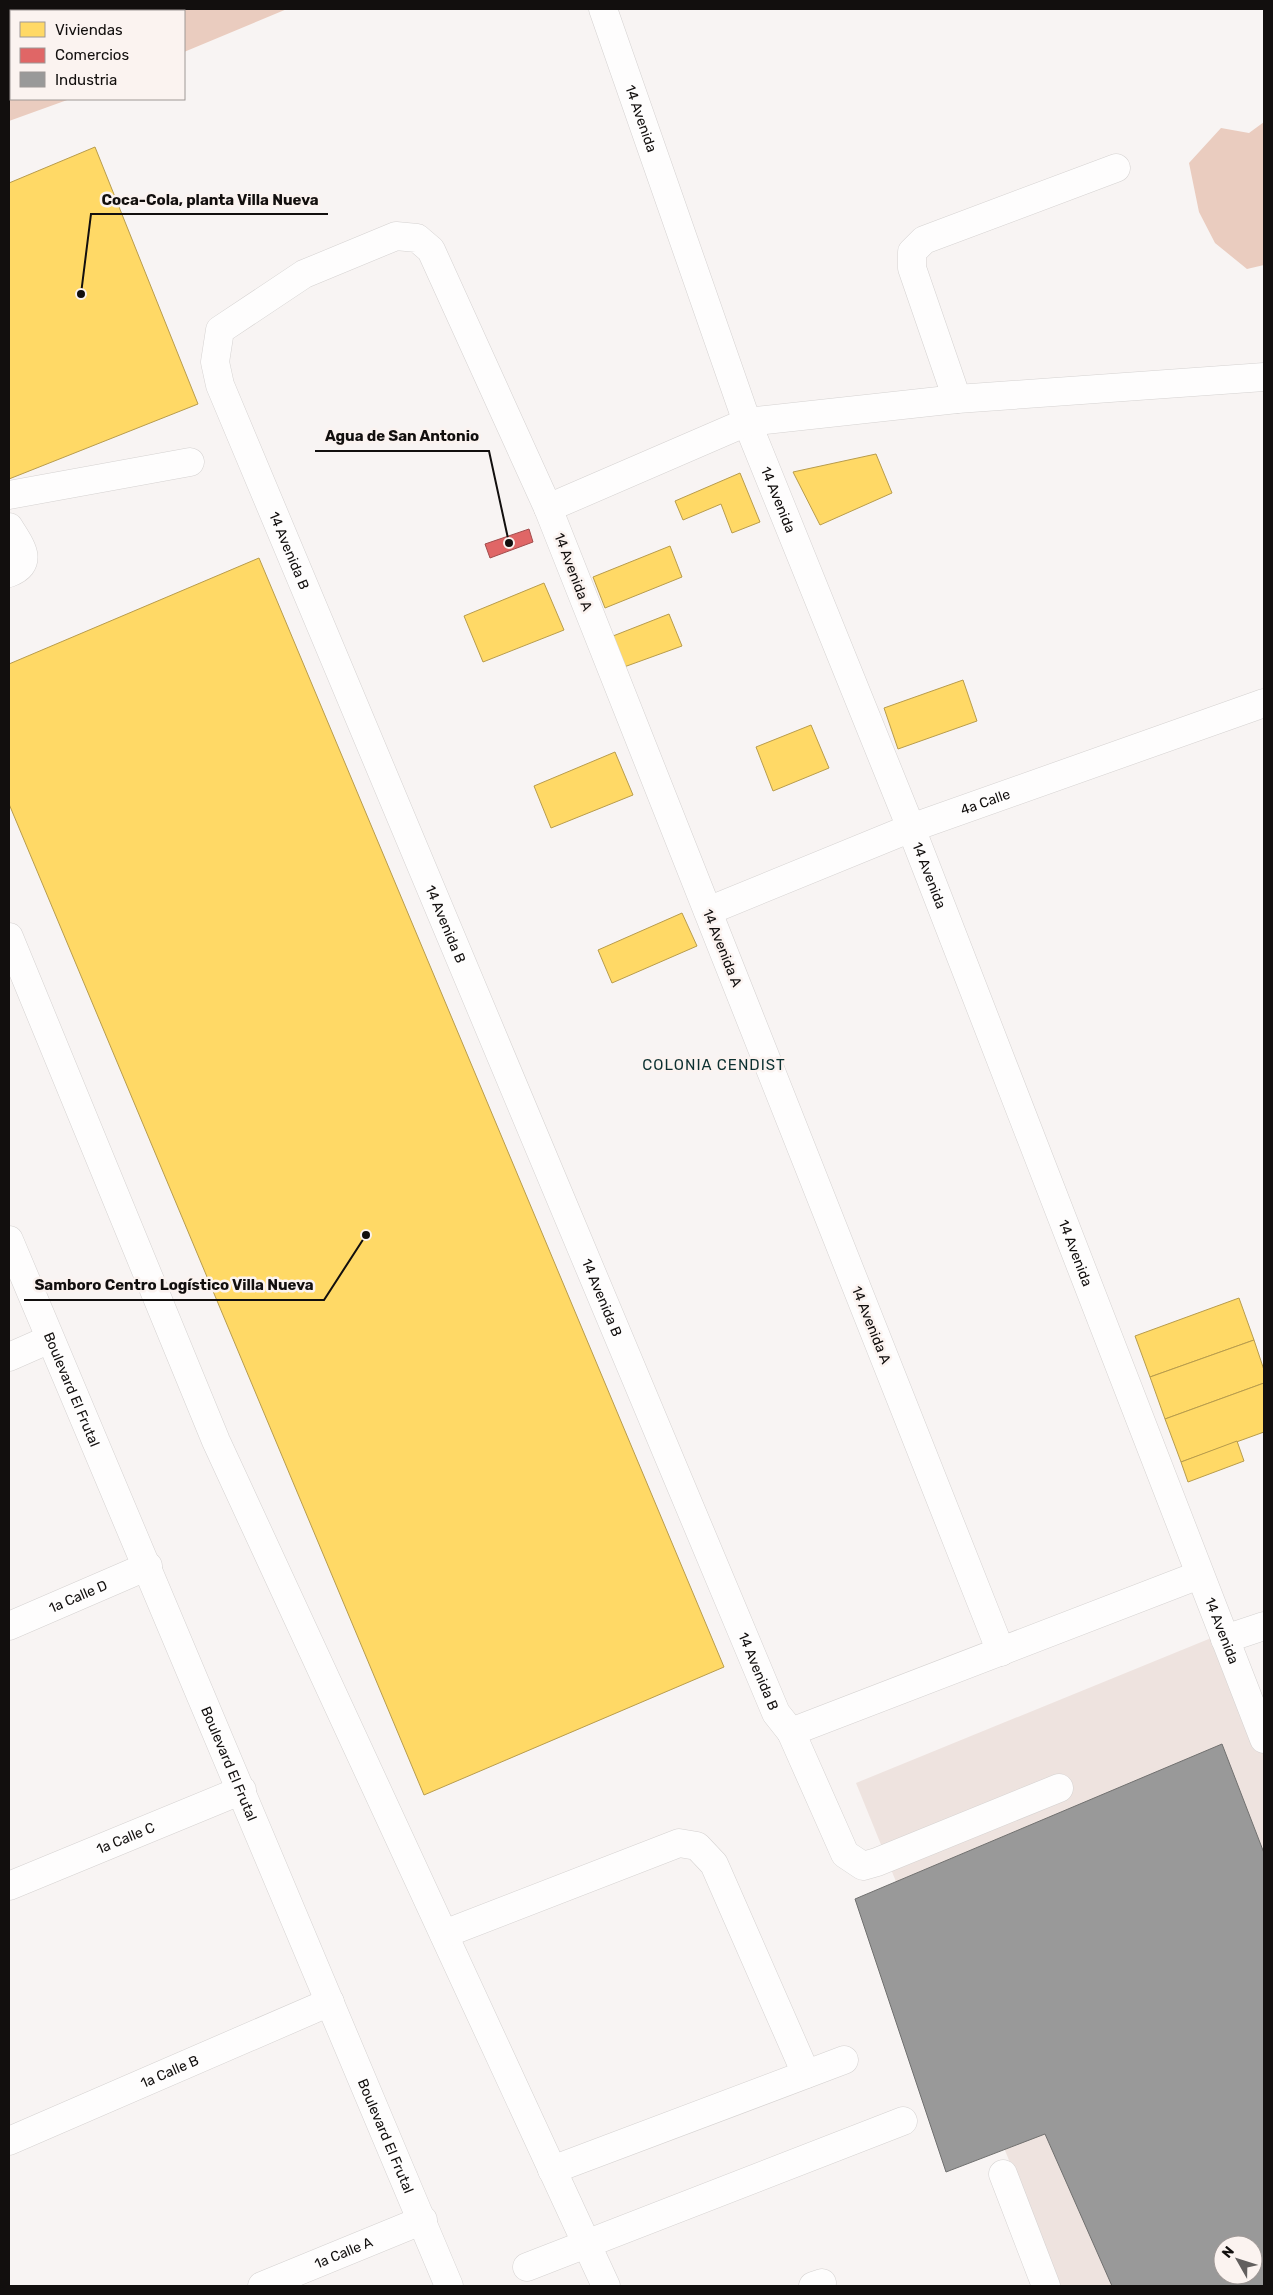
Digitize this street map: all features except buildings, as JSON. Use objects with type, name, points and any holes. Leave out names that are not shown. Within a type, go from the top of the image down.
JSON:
[{"type":"street","name":"14 Avenida","points":[[603,9],[747,422],[911,828],[1264,1739]]},
{"type":"street","points":[[957,399],[912,268],[912,252],[924,240],[1116,168]]},
{"type":"street","name":"14 Avenida B","points":[[431,250],[418,238],[396,236],[304,274],[220,330],[215,362],[220,385],[776,1713],[791,1732],[845,1854],[863,1866],[877,1862],[1059,1788]]},
{"type":"street","name":"14 Avenida A","points":[[431,250],[548,508],[1000,1652]]},
{"type":"street","points":[[548,508],[747,422],[957,399],[1264,376]]},
{"type":"street","points":[[9,495],[190,462]]},
{"type":"street","points":[[9,527],[23,550],[23,561],[18,570],[9,573]]},
{"type":"street","name":"4a Calle","points":[[708,911],[911,828],[1264,703]]},
{"type":"street","points":[[10,945],[216,1441],[606,2286]]},
{"type":"street","name":"Boulevard El Frutal","points":[[9,1240],[148,1566],[449,2286]]},
{"type":"street","points":[[9,1357],[50,1339]]},
{"type":"street","name":"1a Calle D","points":[[9,1626],[148,1566]]},
{"type":"street","points":[[791,1732],[1199,1575]]},
{"type":"street","points":[[1225,1639],[1264,1626]]},
{"type":"street","name":"1a Calle C","points":[[9,1886],[242,1790]]},
{"type":"street","points":[[444,1934],[679,1843],[696,1846],[714,1864],[806,2074]]},
{"type":"street","name":"1a Calle B","points":[[9,2141],[330,2002]]},
{"type":"street","points":[[552,2170],[844,2060]]},
{"type":"street","points":[[527,2267],[903,2121]]},
{"type":"street","points":[[1003,2174],[1046,2286]]},
{"type":"street","name":"1a Calle A","points":[[262,2286],[423,2220]]},
{"type":"shaded area","points":[[9,9],[287,9],[185,52],[185,10],[10,10],[10,100],[67,100],[9,121]]},
{"type":"shaded area","points":[[1264,122],[1264,265],[1247,269],[1215,243],[1199,212],[1189,163],[1221,128],[1249,133]]},
{"type":"shaded area","points":[[1221,1634],[1264,1753],[1264,2286],[1060,2286],[856,1783]]},
{"type":"place","name":"Coca-Cola, planta Villa Nueva","points":[[81,294]]},
{"type":"place","name":"Agua de San Antonio","points":[[509,543]]},
{"type":"place","name":"Samboro Centro Logístico Villa Nueva","points":[[366,1235]]},
{"type":"district","name":"COLONIA CENDIST","points":[[714,1065]]}]
